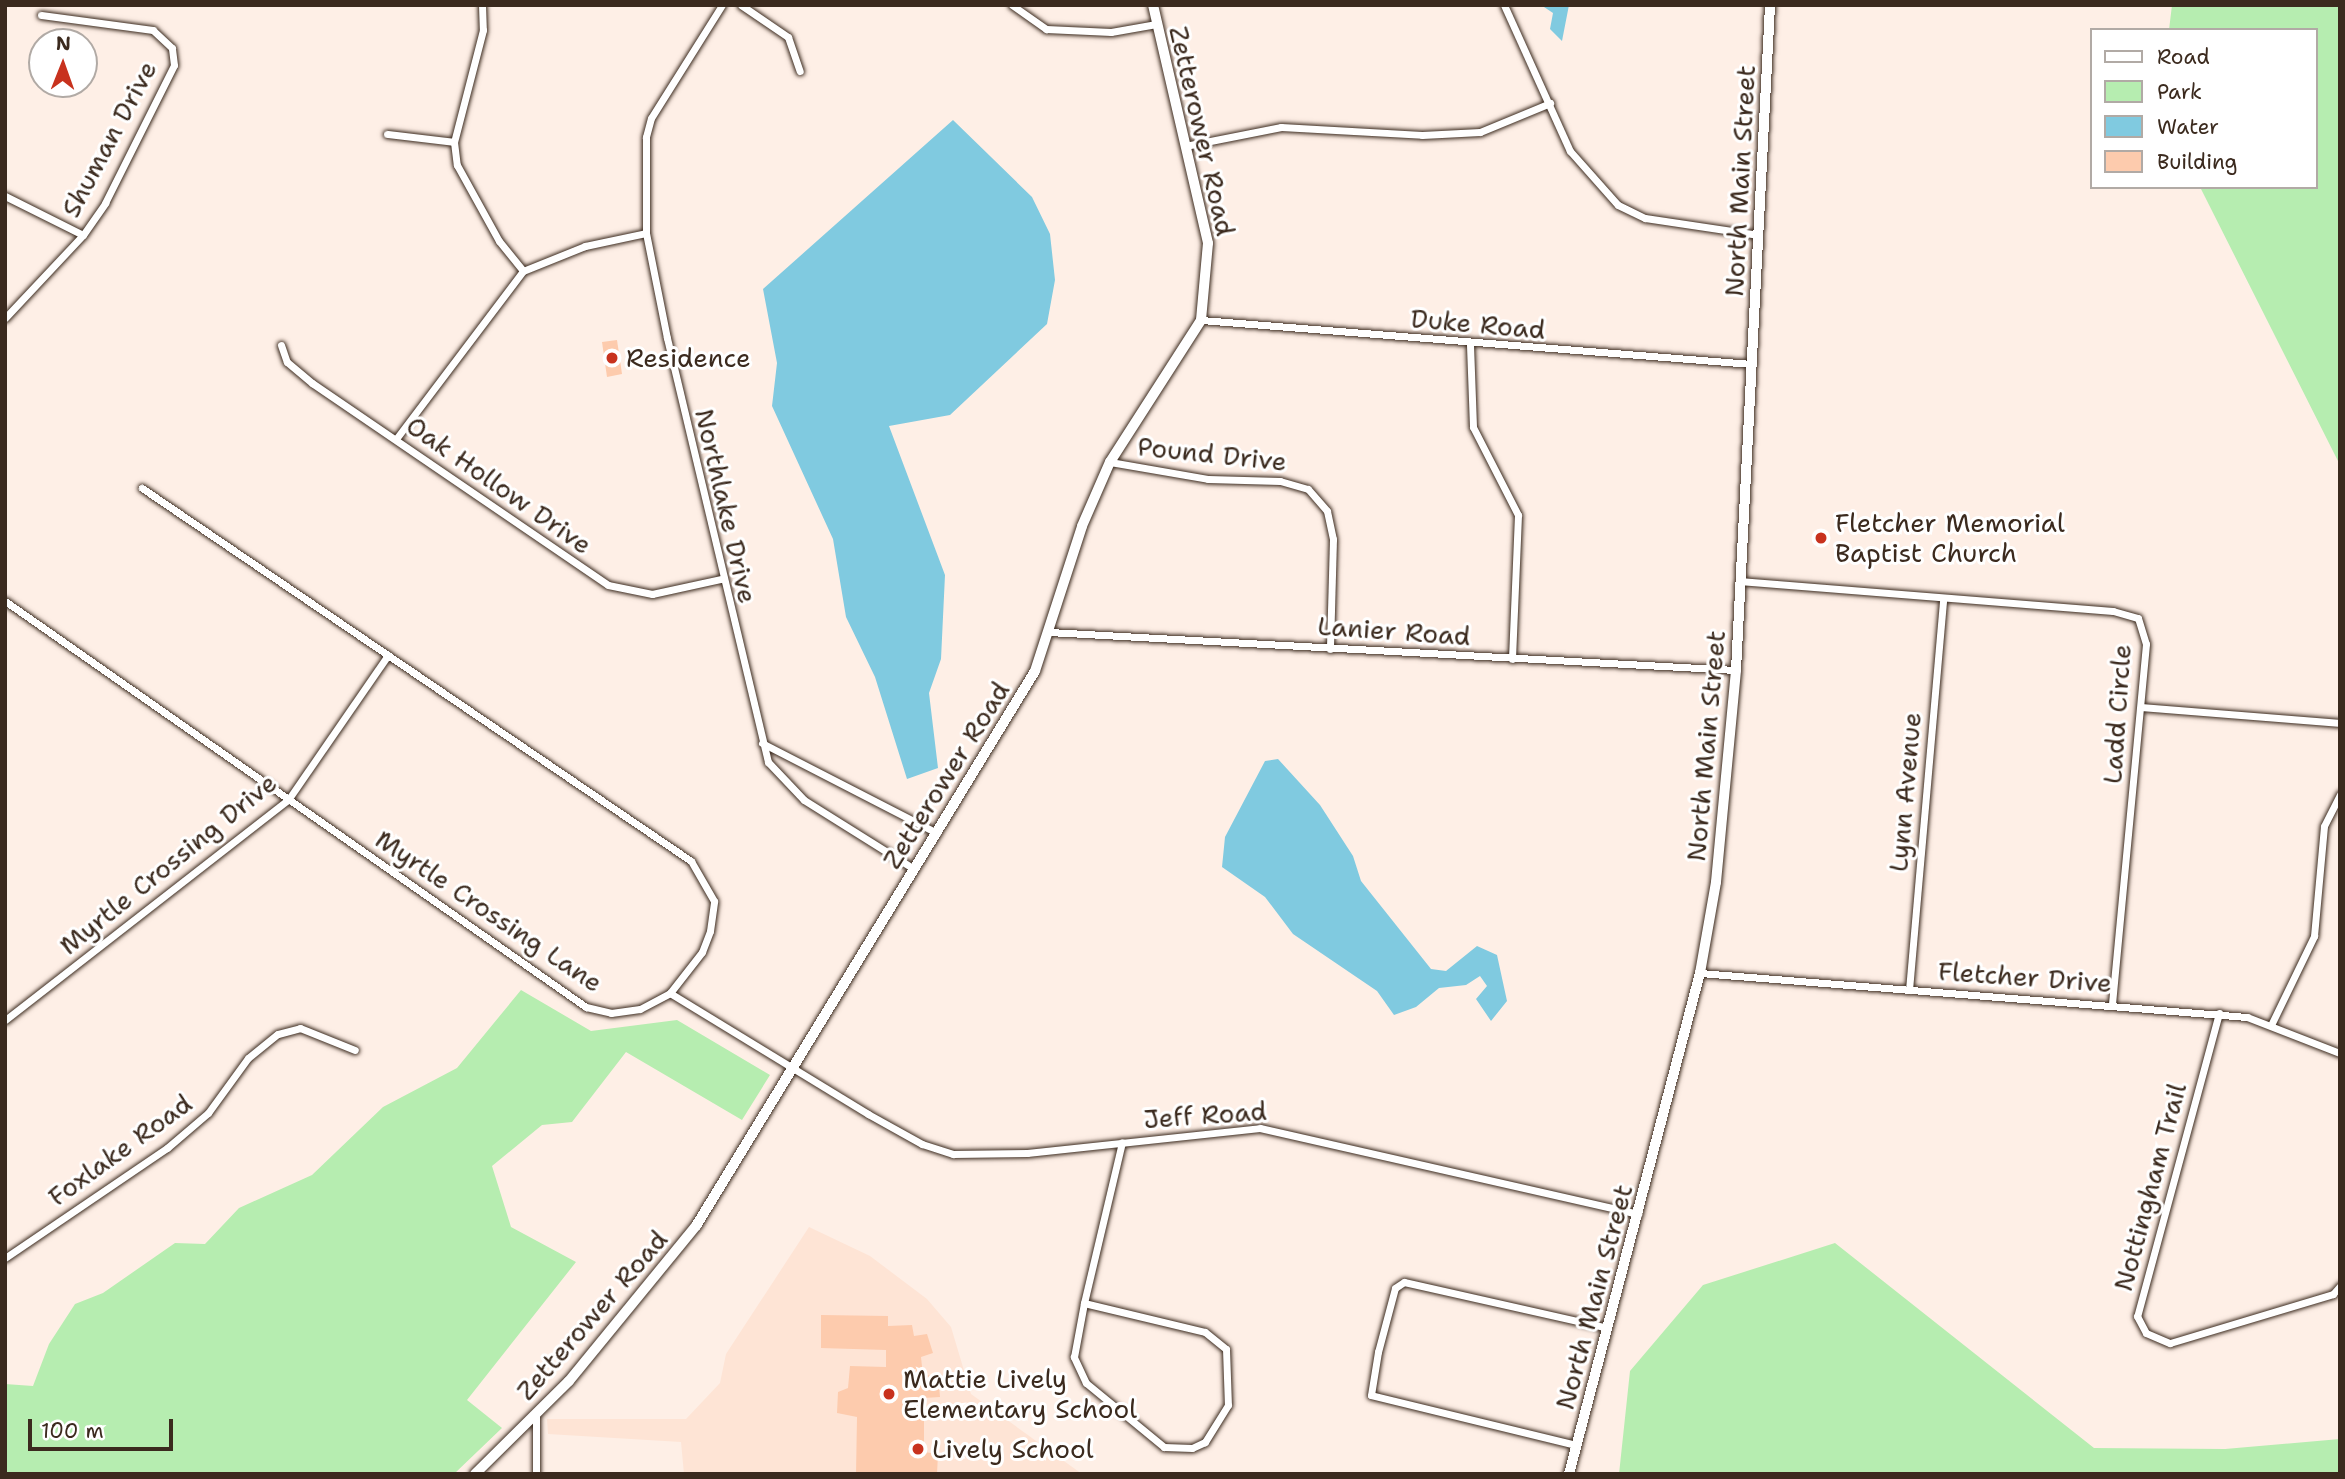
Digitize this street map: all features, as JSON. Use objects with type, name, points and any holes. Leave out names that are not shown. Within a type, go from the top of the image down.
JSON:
[{"type":"street","points":[[482,5],[482,30],[454,142],[469,190],[523,271]]},
{"type":"street","name":"Northlake Drive","points":[[722,5],[651,118],[644,152],[646,233],[721,579],[761,742],[780,778],[804,800],[914,869]]},
{"type":"street","points":[[741,5],[788,37],[800,71]]},
{"type":"street","points":[[1012,5],[1046,29],[1111,32],[1156,24]]},
{"type":"street","name":"Zetterower Road","points":[[475,1474],[536,1412],[667,1267],[1035,671],[1082,526],[1110,463],[1201,320],[1208,243],[1153,5]]},
{"type":"street","points":[[1504,5],[1577,163],[1618,205],[1645,218],[1759,235]]},
{"type":"street","name":"North Main Street","points":[[1569,1474],[1700,973],[1718,870],[1736,670],[1770,5]]},
{"type":"street","name":"Shuman Drive","points":[[5,318],[83,236],[158,105],[174,65],[173,48],[153,30],[41,15]]},
{"type":"street","points":[[1185,146],[1281,127],[1422,135],[1480,132],[1550,103]]},
{"type":"street","points":[[387,134],[454,142]]},
{"type":"street","points":[[5,196],[83,236]]},
{"type":"street","points":[[396,439],[523,271],[585,246],[646,233]]},
{"type":"street","name":"Duke Road","points":[[1201,320],[1470,345],[1752,364]]},
{"type":"street","name":"Oak Hollow Drive","points":[[281,345],[287,362],[312,383],[615,589],[653,594],[721,579]]},
{"type":"street","points":[[1470,345],[1473,427],[1518,514],[1512,659]]},
{"type":"street","name":"Pound Drive","points":[[1110,463],[1208,479],[1280,481],[1308,489],[1326,511],[1333,539],[1330,649]]},
{"type":"street","points":[[142,488],[691,861],[714,901],[710,931],[702,952],[670,993]]},
{"type":"street","name":"Ladd Circle","points":[[1739,581],[2113,611],[2138,618],[2146,644],[2112,1004]]},
{"type":"street","name":"Lynn Avenue","points":[[1909,990],[1942,598]]},
{"type":"street","name":"Myrtle Crossing Lane","points":[[5,601],[586,1006],[620,1012],[670,993]]},
{"type":"street","name":"Lanier Road","points":[[1049,632],[1736,670]]},
{"type":"street","name":"Myrtle Crossing Drive","points":[[5,1020],[288,800],[388,655]]},
{"type":"street","points":[[2141,707],[2340,723]]},
{"type":"street","points":[[761,742],[937,833]]},
{"type":"street","points":[[2272,1023],[2314,936],[2324,825],[2340,794]]},
{"type":"street","name":"Fletcher Drive","points":[[1700,973],[2219,1013],[2272,1023],[2340,1053]]},
{"type":"street","name":"Jeff Road","points":[[670,993],[788,1068],[922,1144],[953,1154],[1015,1154],[1236,1128],[1294,1132],[1638,1214]]},
{"type":"street","name":"Nottingham Trail","points":[[2219,1013],[2137,1316],[2146,1333],[2170,1343],[2333,1294],[2340,1286]]},
{"type":"street","name":"Foxlake Road","points":[[5,1258],[175,1142],[208,1113],[248,1058],[278,1034],[300,1028],[355,1050]]},
{"type":"street","points":[[1084,1303],[1205,1332],[1226,1349],[1228,1405],[1205,1442],[1192,1448],[1164,1447],[1086,1382],[1074,1357],[1084,1303],[1122,1142]]},
{"type":"street","points":[[1576,1445],[1371,1395],[1395,1289],[1404,1282],[1608,1328]]},
{"type":"street","points":[[536,1412],[537,1474]]},
{"type":"shaded area","points":[[809,1227],[870,1256],[927,1299],[951,1327],[971,1394],[1082,1474],[684,1474],[681,1442],[548,1434],[547,1419],[686,1419],[720,1383],[726,1354]]},
{"type":"green space","points":[[2172,5],[2340,5],[2340,465],[2201,189],[2317,189],[2317,28],[2169,28]]},
{"type":"green space","points":[[521,990],[591,1031],[677,1020],[770,1075],[742,1120],[626,1052],[572,1122],[542,1125],[492,1166],[511,1227],[576,1262],[467,1400],[502,1428],[454,1474],[5,1474],[5,1384],[33,1386],[49,1344],[75,1304],[103,1293],[175,1243],[205,1244],[239,1208],[312,1175],[383,1107],[457,1068]]},
{"type":"green space","points":[[1835,1243],[2094,1448],[2225,1449],[2340,1439],[2340,1474],[1619,1474],[1630,1371],[1703,1285]]},
{"type":"water","points":[[1541,5],[1569,5],[1562,41],[1550,29],[1553,13]]},
{"type":"water","points":[[953,120],[1032,197],[1050,234],[1055,280],[1047,324],[950,415],[889,426],[945,575],[941,659],[929,693],[938,768],[907,779],[875,677],[846,617],[833,539],[772,406],[777,363],[763,289]]},
{"type":"water","points":[[1278,759],[1320,805],[1353,856],[1361,881],[1431,969],[1446,971],[1477,946],[1497,955],[1507,1001],[1491,1021],[1476,999],[1487,986],[1480,976],[1466,985],[1439,988],[1416,1007],[1394,1015],[1377,991],[1293,934],[1265,897],[1222,867],[1225,837],[1265,761]]},
{"type":"building","name":"Residence","points":[[617,340],[622,374],[607,377],[602,342]]},
{"type":"building","name":"Mattie Lively Elementary School","points":[[821,1315],[888,1316],[888,1326],[912,1325],[914,1336],[927,1334],[933,1353],[921,1357],[923,1376],[938,1374],[940,1397],[924,1398],[924,1452],[938,1454],[937,1474],[856,1474],[857,1417],[837,1413],[838,1392],[848,1388],[850,1366],[886,1367],[886,1350],[821,1348]]},
{"type":"place","name":"Residence","points":[[612,358]]},
{"type":"place","name":"Fletcher Memorial Baptist Church","points":[[1821,538]]},
{"type":"place","name":"Mattie Lively Elementary School","points":[[889,1394]]},
{"type":"place","name":"Lively School","points":[[918,1449]]}]
